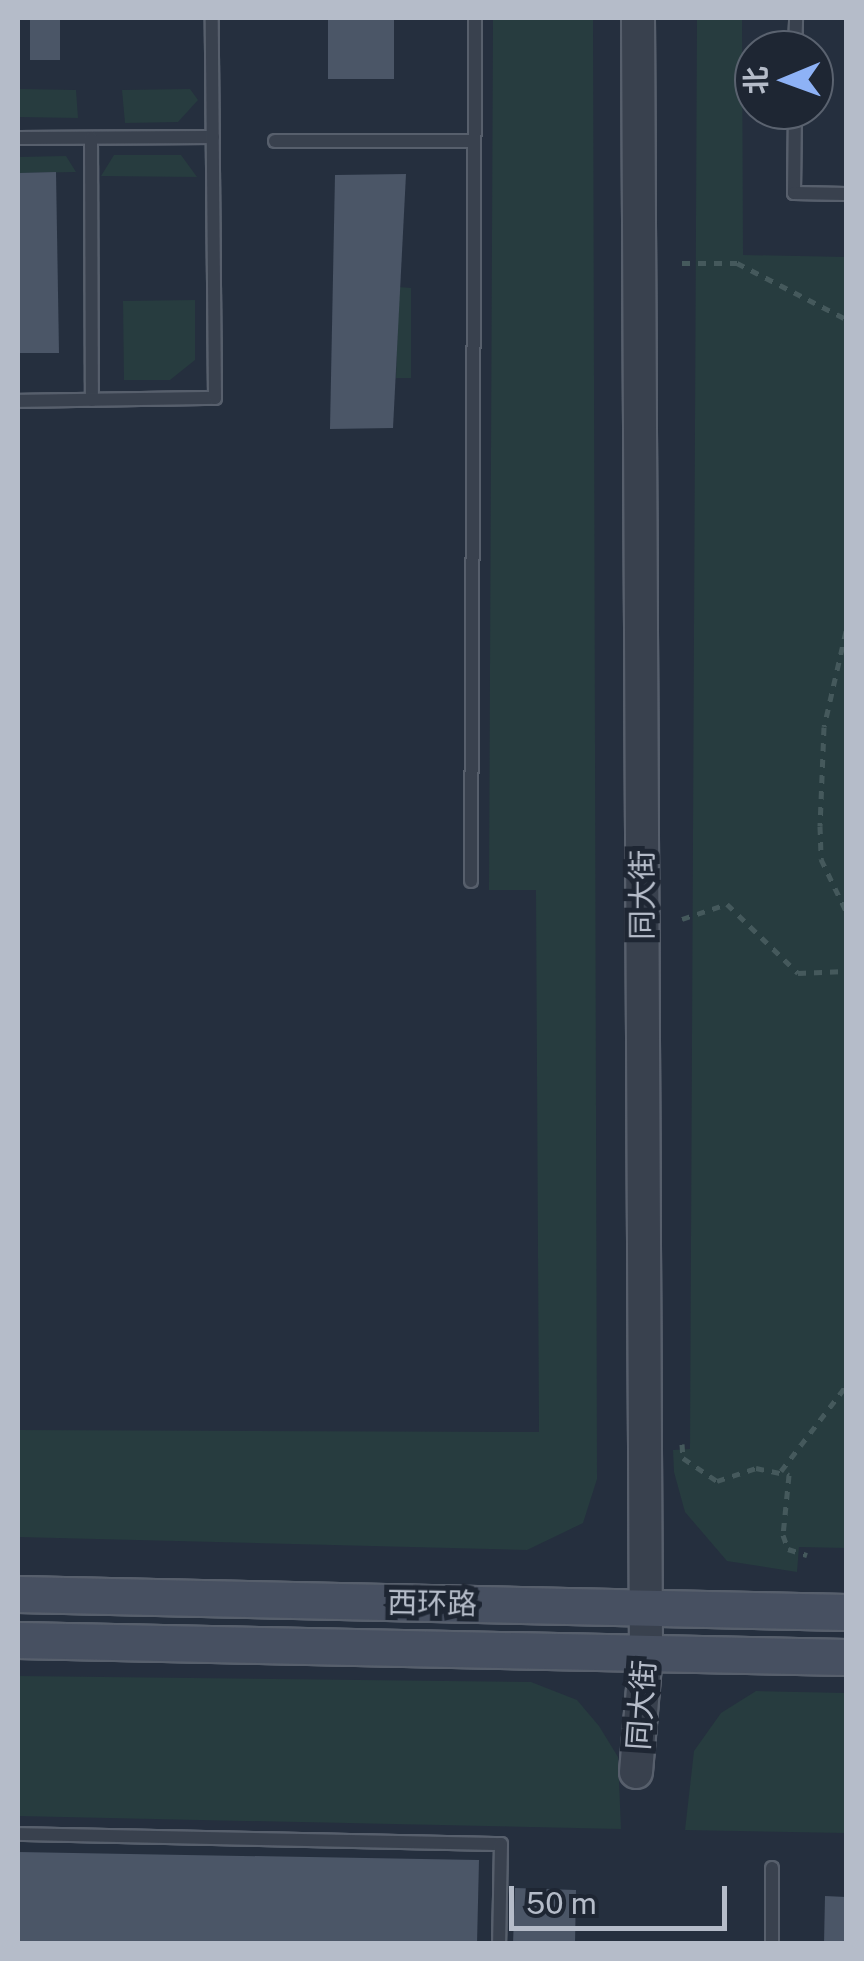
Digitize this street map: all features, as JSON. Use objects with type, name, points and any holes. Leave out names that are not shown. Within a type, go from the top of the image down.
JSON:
[{"type":"main road","name":"西环路","points":[[18,1594],[846,1612]]},
{"type":"main road","name":"西环路","points":[[18,1640],[846,1656]]},
{"type":"street","name":"同大街","points":[[636,1772],[646,1652],[638,18]]},
{"type":"lane","points":[[18,400],[215,398],[212,18]]},
{"type":"lane","points":[[471,881],[475,18]]},
{"type":"lane","points":[[795,130],[794,194],[846,194]]},
{"type":"lane","points":[[18,138],[213,137]]},
{"type":"lane","points":[[91,138],[92,400]]},
{"type":"lane","points":[[275,140],[474,140]]},
{"type":"lane","points":[[18,1834],[501,1844],[499,1944]]},
{"type":"lane","points":[[772,1868],[772,1944]]},
{"type":"path","points":[[682,263],[737,263],[846,319]]},
{"type":"path","points":[[846,631],[826,712],[820,826],[821,859],[846,911]]},
{"type":"path","points":[[682,919],[728,904],[798,973],[846,971]]},
{"type":"path","points":[[781,1471],[846,1386]]},
{"type":"path","points":[[682,1444],[683,1458],[717,1481],[781,1471],[790,1475],[783,1536],[788,1549],[807,1555]]},
{"type":"green space","points":[[493,18],[593,18],[597,1479],[583,1523],[527,1550],[18,1537],[18,1430],[539,1432],[536,890],[489,890]]},
{"type":"green space","points":[[697,18],[742,18],[742,30],[734,30],[734,130],[742,130],[743,255],[846,257],[846,1548],[799,1547],[797,1572],[727,1561],[685,1512],[674,1472],[673,1450],[690,1449]]},
{"type":"green space","points":[[18,89],[76,90],[78,118],[18,117]]},
{"type":"green space","points":[[190,89],[198,100],[178,122],[125,123],[122,90]]},
{"type":"green space","points":[[114,155],[181,155],[197,177],[101,176]]},
{"type":"green space","points":[[66,156],[76,172],[18,173],[18,157]]},
{"type":"green space","points":[[399,287],[411,288],[411,378],[396,378]]},
{"type":"green space","points":[[195,300],[195,360],[170,380],[124,380],[123,301]]},
{"type":"green space","points":[[18,1676],[531,1682],[577,1700],[618,1757],[621,1829],[18,1816]]},
{"type":"green space","points":[[756,1691],[846,1693],[846,1833],[685,1830],[694,1751],[721,1713]]},
{"type":"building","points":[[30,18],[60,18],[60,60],[30,60]]},
{"type":"building","points":[[328,18],[394,18],[394,79],[328,79]]},
{"type":"building","points":[[56,172],[59,353],[18,353],[18,173]]},
{"type":"building","points":[[406,174],[393,428],[330,429],[335,175]]},
{"type":"building","points":[[18,1852],[479,1860],[477,1944],[18,1944]]},
{"type":"building","points":[[515,1888],[576,1890],[575,1944],[513,1944]]},
{"type":"building","points":[[825,1896],[846,1897],[846,1944],[824,1944]]}]
